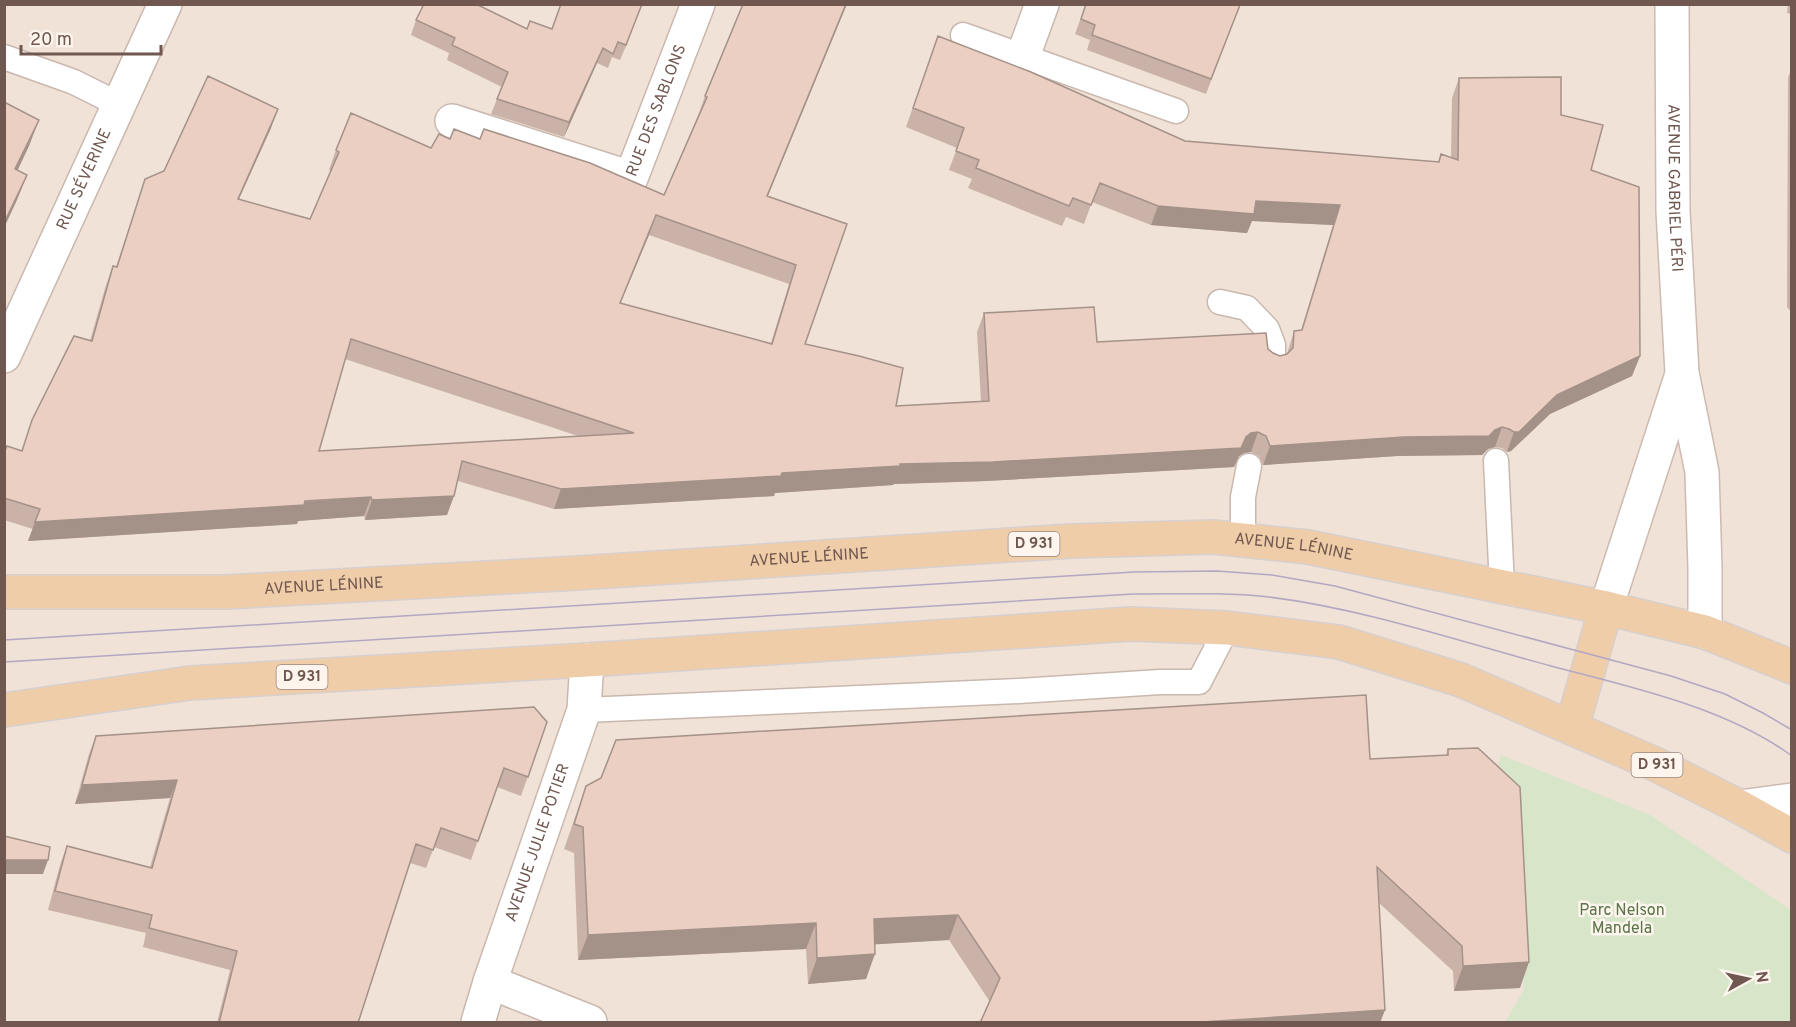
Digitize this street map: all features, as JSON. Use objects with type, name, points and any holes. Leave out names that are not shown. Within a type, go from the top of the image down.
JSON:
[{"type":"main road","name":"AVENUE LÉNINE","points":[[4,592],[226,592],[566,574],[1072,541],[1213,537],[1308,547],[1605,608]]},
{"type":"main road","name":"D 931","points":[[1605,608],[1705,633],[1791,667]]},
{"type":"main road","points":[[1572,727],[1605,608]]},
{"type":"main road","name":"D 931","points":[[4,710],[190,683],[587,660],[1131,624],[1227,628],[1339,642],[1461,680],[1657,765],[1791,836]]},
{"type":"street","name":"RUE SÉVERINE","points":[[4,356],[165,4]]},
{"type":"street","name":"RUE DES SABLONS","points":[[452,121],[631,178],[698,4]]},
{"type":"street","points":[[1023,56],[1042,4]]},
{"type":"street","name":"AVENUE GABRIEL PÉRI","points":[[1672,4],[1673,211],[1682,372],[1702,472],[1705,633]]},
{"type":"street","name":"AVENUE GABRIEL PÉRI","points":[[1605,608],[1682,372]]},
{"type":"street","name":"AVENUE JULIE POTIER","points":[[478,1023],[584,710],[587,660]]},
{"type":"street","points":[[1740,807],[1791,800]]},
{"type":"street","points":[[490,982],[590,1023]]},
{"type":"lane","points":[[963,35],[1176,111]]},
{"type":"lane","points":[[4,57],[74,82],[120,105]]},
{"type":"lane","points":[[1220,302],[1247,308],[1267,329],[1273,345],[1273,361]]},
{"type":"lane","points":[[1496,461],[1502,586]]},
{"type":"lane","points":[[1243,541],[1243,497],[1250,466]]},
{"type":"lane","points":[[584,710],[627,710],[1160,682],[1199,682],[1227,628]]},
{"type":"shaded area","points":[[5,5],[1791,5],[1791,1022],[5,1022]]},
{"type":"green space","name":"Parc Nelson Mandela","points":[[1501,755],[1650,815],[1791,910],[1791,1022],[1505,1022],[1524,990],[1513,807],[1493,786]]},
{"type":"building","points":[[424,4],[476,4],[527,29],[530,21],[552,29],[561,4],[642,4],[626,45],[618,42],[613,54],[603,48],[569,122],[497,99],[508,72],[452,45],[455,38],[416,20]]},
{"type":"building","points":[[743,4],[846,4],[767,196],[847,224],[805,344],[903,368],[896,406],[989,401],[984,313],[1094,307],[1097,342],[1266,333],[1268,349],[1280,356],[1287,354],[1293,348],[1294,331],[1302,330],[1340,205],[1256,201],[1254,214],[1158,206],[1100,183],[1091,205],[1073,198],[1069,206],[976,168],[979,160],[956,151],[964,128],[913,108],[938,36],[1031,72],[1185,141],[1439,162],[1441,154],[1458,160],[1459,78],[1561,77],[1561,115],[1603,125],[1591,170],[1639,187],[1640,356],[1557,395],[1519,432],[1502,427],[1489,436],[1404,437],[1270,446],[1266,436],[1258,432],[1246,437],[1241,448],[993,462],[900,464],[900,466],[782,473],[781,476],[561,489],[462,461],[454,496],[305,501],[304,505],[35,522],[40,509],[4,498],[4,453],[7,446],[22,451],[32,420],[74,336],[92,341],[113,266],[117,267],[145,179],[164,171],[208,76],[278,109],[238,199],[310,219],[339,152],[336,150],[351,113],[431,148],[439,134],[450,139],[454,129],[480,139],[484,129],[590,163],[664,195],[707,97],[705,96]],"holes":[[[656,215],[796,265],[772,344],[620,303]],[[351,339],[634,433],[319,451]]]},
{"type":"building","points":[[1086,4],[1240,5],[1211,79],[1092,35],[1095,25],[1081,19]]},
{"type":"building","points":[[4,102],[39,120],[15,169],[27,175],[4,223]]},
{"type":"building","points":[[1366,695],[1370,759],[1448,755],[1448,749],[1478,748],[1520,787],[1529,962],[1463,966],[1462,946],[1377,867],[1385,1010],[1186,1023],[980,1023],[1000,978],[958,915],[874,919],[875,954],[817,958],[816,923],[588,935],[583,827],[574,824],[586,786],[601,778],[616,740]]},
{"type":"building","points":[[534,707],[547,722],[528,777],[504,768],[478,841],[441,828],[433,850],[416,844],[358,1023],[219,1023],[237,951],[149,928],[152,915],[55,891],[67,846],[152,868],[177,780],[82,785],[96,736]]},
{"type":"building","points":[[4,836],[50,847],[48,860],[4,860]]},
{"type":"tram line","points":[[4,640],[1134,572],[1217,571],[1272,575],[1335,586],[1671,676],[1725,694],[1792,730]]},
{"type":"tram line","points":[[4,662],[1133,594],[1235,594],[1305,602],[1340,609],[1676,700],[1737,724],[1792,756]]}]
